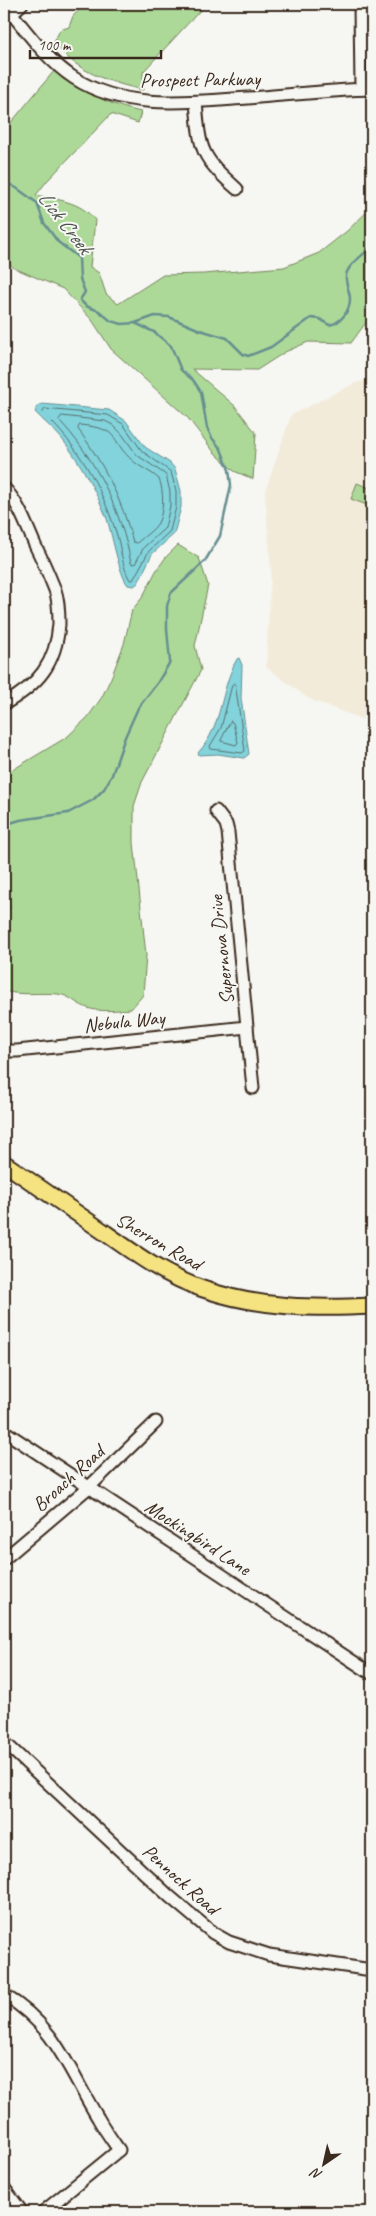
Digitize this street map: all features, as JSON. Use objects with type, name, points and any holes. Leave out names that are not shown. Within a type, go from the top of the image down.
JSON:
[{"type":"main road","name":"Sherron Road","points":[[4,1163],[167,1274],[202,1289],[245,1301],[282,1306],[320,1308],[372,1306]]},
{"type":"street","name":"Prospect Parkway","points":[[4,4],[57,64],[75,79],[124,98],[155,102],[196,102],[367,89]]},
{"type":"street","points":[[12,13],[22,4]]},
{"type":"street","points":[[360,4],[367,89]]},
{"type":"street","points":[[196,102],[198,134],[203,152],[212,167],[236,189]]},
{"type":"street","points":[[4,488],[12,496],[56,591],[59,613],[55,651],[45,671],[33,684],[4,704]]},
{"type":"street","name":"Supernova Drive","points":[[216,811],[226,824],[228,832],[253,1088]]},
{"type":"street","name":"Nebula Way","points":[[4,1051],[17,1052],[247,1027]]},
{"type":"street","name":"Broach Road","points":[[4,1560],[89,1487],[156,1422]]},
{"type":"street","name":"Mockingbird Lane","points":[[4,1431],[372,1674]]},
{"type":"street","name":"Pennock Road","points":[[4,1742],[169,1896],[213,1933],[229,1942],[269,1954],[372,1970]]},
{"type":"street","points":[[4,1995],[21,2005],[39,2021],[58,2046],[98,2119],[119,2150],[43,2212]]},
{"type":"street","points":[[4,2188],[22,2212]]},
{"type":"shaded area","points":[[372,379],[372,723],[309,699],[266,667],[271,571],[265,492],[291,415],[355,383]]},
{"type":"green space","points":[[86,4],[206,4],[143,72],[143,90],[105,79],[82,68],[62,52],[54,42],[60,30],[69,27],[73,16]]},
{"type":"green space","points":[[54,71],[74,85],[96,96],[141,112],[138,123],[111,114],[36,195],[76,205],[95,220],[90,267],[99,273],[106,294],[118,304],[163,275],[204,274],[284,267],[319,253],[347,231],[372,207],[372,293],[368,295],[370,317],[351,343],[308,342],[285,352],[257,370],[192,369],[235,406],[256,433],[253,479],[234,471],[214,452],[188,418],[111,349],[92,320],[63,289],[14,268],[4,259],[4,131]]},
{"type":"green space","points":[[357,483],[372,489],[372,507],[351,499]]},
{"type":"green space","points":[[178,545],[199,558],[208,585],[195,646],[201,670],[142,782],[134,806],[134,843],[146,955],[143,995],[131,1009],[102,1011],[85,1007],[62,995],[4,991],[4,919],[10,908],[8,893],[4,887],[4,775],[67,737],[88,717],[102,697],[111,678],[124,644],[132,610],[142,598],[156,571]]},
{"type":"water","points":[[42,404],[109,410],[126,421],[145,447],[170,463],[175,469],[181,491],[181,507],[174,534],[152,554],[138,583],[134,586],[128,585],[125,580],[106,516],[87,476],[62,439],[35,412],[38,406]]},
{"type":"water","points":[[239,658],[242,665],[241,698],[249,754],[244,758],[218,754],[199,755],[198,753],[213,731],[231,671]]},
{"type":"waterway","name":"Lick Creek","points":[[4,181],[37,203],[44,223],[58,242],[79,258],[80,279],[85,292],[80,300],[86,306],[99,311],[111,321],[122,324],[135,323],[155,316],[169,317],[200,330],[227,338],[243,354],[248,356],[271,347],[311,318],[320,319],[329,325],[341,319],[347,312],[350,303],[346,279],[347,272],[372,246]]},
{"type":"waterway","points":[[4,825],[20,820],[68,813],[93,800],[104,789],[112,775],[125,737],[138,708],[158,682],[170,662],[167,606],[171,593],[205,561],[220,536],[231,485],[229,470],[221,449],[207,428],[201,392],[193,380],[181,370],[171,346],[154,332],[135,323]]}]
